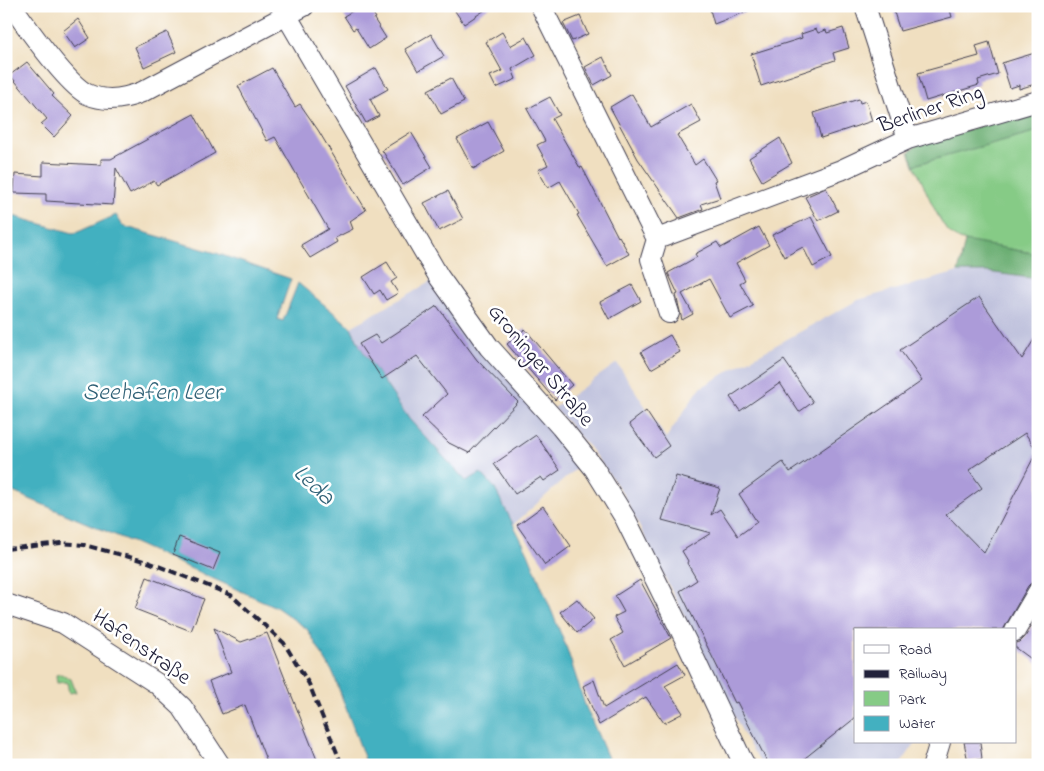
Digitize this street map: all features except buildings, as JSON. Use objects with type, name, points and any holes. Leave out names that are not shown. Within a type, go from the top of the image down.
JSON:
[{"type":"street","points":[[12,6],[74,84],[86,93],[101,98],[116,99],[142,92],[283,11],[304,6]]},
{"type":"street","points":[[541,6],[657,239],[652,259],[668,313]]},
{"type":"street","points":[[865,6],[908,139]]},
{"type":"street","name":"Groninger Straße","points":[[283,11],[446,288],[489,347],[561,427],[590,463],[625,518],[746,765]]},
{"type":"street","name":"Berliner Ring","points":[[657,239],[841,170],[908,139],[1038,101]]},
{"type":"street","points":[[1016,629],[1038,592]]},
{"type":"street","name":"Hafenstraße","points":[[6,604],[63,622],[156,683],[182,706],[220,765]]},
{"type":"street","points":[[934,765],[939,744]]},
{"type":"shaded area","points":[[958,272],[988,272],[1038,279],[1038,576],[1008,628],[854,628],[854,744],[915,744],[900,765],[762,765],[747,741],[622,492],[589,447],[554,408],[617,363],[666,438],[700,388],[858,300]]},
{"type":"shaded area","points":[[439,277],[587,459],[513,525],[494,487],[481,473],[466,481],[409,419],[361,348],[351,327]]},
{"type":"green space","points":[[1038,108],[1038,131],[914,165],[909,152],[917,145]]},
{"type":"green space","points":[[1038,130],[1038,254],[980,245],[951,234],[936,212],[914,165]]},
{"type":"green space","points":[[965,241],[1038,254],[1038,279],[988,272],[958,272]]},
{"type":"green space","points":[[61,674],[71,679],[76,692],[69,693],[67,682],[57,683],[56,675]]},
{"type":"water","name":"Seehafen Leer","points":[[6,214],[73,233],[116,215],[123,226],[216,253],[291,279],[277,319],[283,321],[298,283],[351,327],[361,348],[409,419],[466,481],[481,473],[494,487],[528,553],[567,649],[585,705],[611,765],[367,765],[333,673],[307,629],[276,607],[134,543],[6,489]]},
{"type":"railway","points":[[6,549],[61,543],[84,545],[148,562],[231,595],[284,643],[309,684],[342,765]]},
{"type":"water label","name":"Leda","points":[[313,486]]}]
